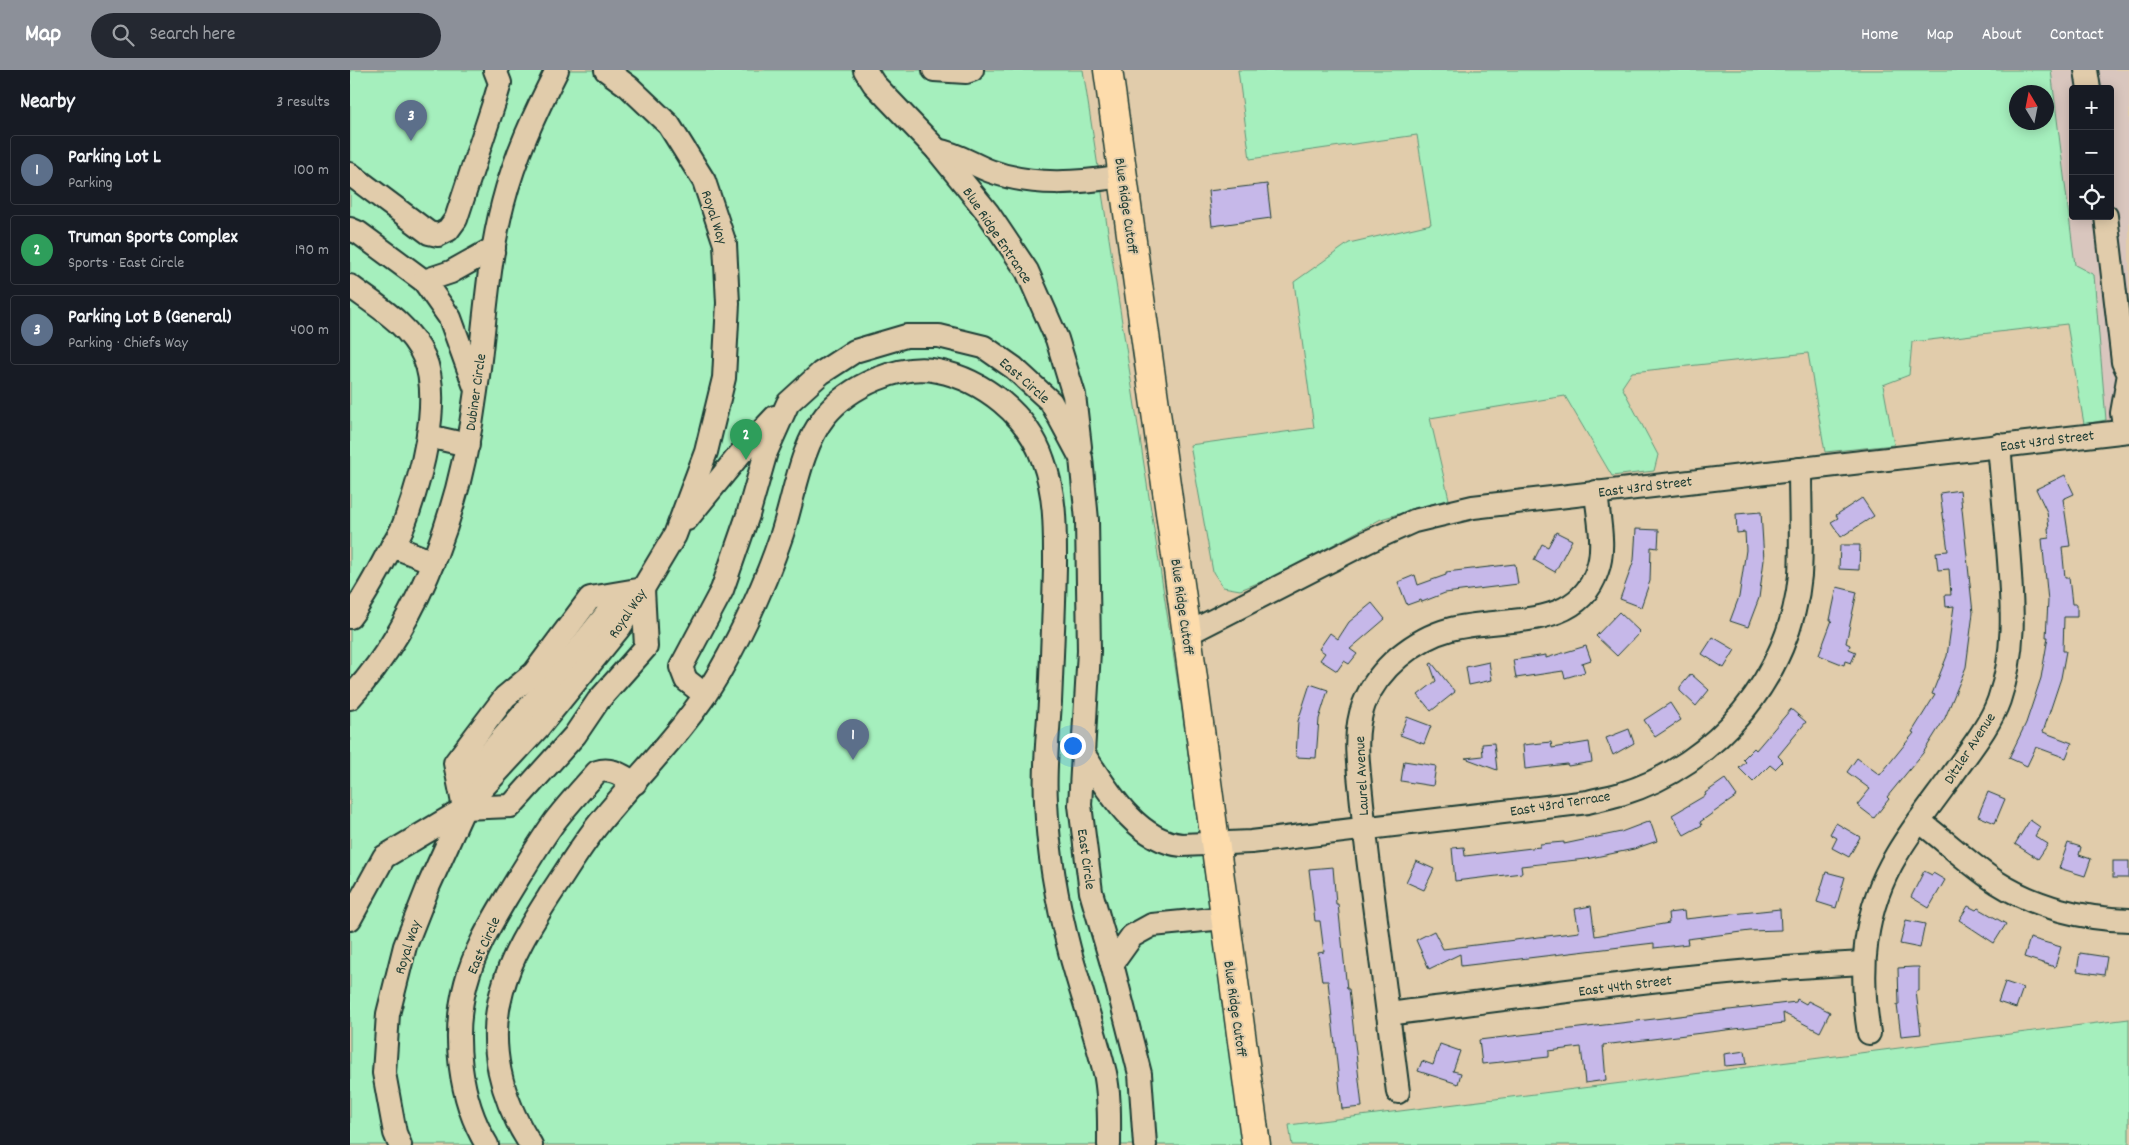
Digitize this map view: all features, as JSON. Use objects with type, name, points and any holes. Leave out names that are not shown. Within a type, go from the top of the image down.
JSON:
[{"type":"main road","name":"Blue Ridge Cutoff","points":[[1108,70],[1256,1145]]},
{"type":"street","points":[[350,174],[429,233],[438,235],[448,230],[456,218],[500,82],[495,70]]},
{"type":"street","name":"Royal Way","points":[[400,1145],[395,1133],[384,1073],[388,1014],[405,946],[429,885],[464,808],[538,728],[620,627],[643,590],[675,535],[706,452],[724,378],[728,303],[725,244],[704,181],[669,125],[629,87],[606,70]]},
{"type":"street","name":"Blue Ridge Entrance","points":[[865,70],[874,84],[937,150],[988,213],[1027,271],[1057,338],[1074,395],[1081,458]]},
{"type":"street","points":[[934,70],[966,72],[972,70]]},
{"type":"street","points":[[2086,70],[2088,85]]},
{"type":"street","name":"Dubiner Circle","points":[[350,698],[381,660],[405,622],[433,562],[443,533],[468,446],[494,248],[503,204],[520,148],[554,75]]},
{"type":"street","points":[[937,150],[947,151],[991,172],[1031,181],[1079,183],[1123,176]]},
{"type":"street","points":[[2106,220],[2123,362],[2129,374],[2122,413],[2127,431]]},
{"type":"street","points":[[350,229],[359,233],[424,281],[450,318],[476,391]]},
{"type":"street","points":[[424,281],[451,272],[494,248]]},
{"type":"street","points":[[350,286],[395,319],[412,336],[424,357],[431,388],[428,436],[403,526],[362,601],[350,617]]},
{"type":"street","name":"East Circle","points":[[675,535],[740,454],[788,403],[821,373],[854,351],[906,336],[939,336],[984,346],[1014,368],[1051,402],[1081,458],[1088,539],[1089,651],[1080,805],[1091,892],[1111,960],[1140,1074],[1145,1145]]},
{"type":"street","points":[[532,1145],[518,1125],[500,1076],[496,1046],[495,1020],[502,988],[515,954],[539,911],[600,822],[635,783],[705,695],[731,652],[762,589],[781,536],[808,448],[821,421],[839,401],[881,378],[906,370],[933,369],[959,377],[987,390],[1008,408],[1025,427],[1042,455],[1052,488],[1055,538],[1046,801],[1055,880],[1074,966],[1106,1077],[1109,1145]]},
{"type":"street","name":"East Circle","points":[[705,695],[686,680],[681,667],[722,590],[748,515],[766,452],[788,403]]},
{"type":"street","name":"East 43rd Street","points":[[1187,634],[1367,542],[1414,522],[1472,507],[2127,431]]},
{"type":"street","points":[[428,436],[468,446]]},
{"type":"street","name":"Ditzler Avenue","points":[[1869,1033],[1863,997],[1863,963],[1868,928],[1881,886],[1896,854],[1985,728],[1998,702],[2009,666],[2014,614],[1999,445]]},
{"type":"street","name":"East 43rd Terrace","points":[[1216,844],[1251,842],[1588,802],[1622,794],[1672,771],[1710,744],[1738,717],[1759,691],[1776,663],[1788,632],[1800,575],[1800,468]]},
{"type":"street","name":"Laurel Avenue","points":[[1398,1092],[1364,829],[1357,754],[1357,736],[1364,704],[1382,673],[1408,650],[1436,634],[1473,625],[1552,614],[1572,605],[1593,581],[1600,561],[1596,492]]},
{"type":"street","points":[[1055,538],[1088,539]]},
{"type":"street","points":[[392,546],[433,562]]},
{"type":"street","points":[[350,919],[384,857],[464,808],[510,806],[575,735],[598,700],[646,647],[643,590],[590,598],[534,673],[505,697],[455,762],[464,808]]},
{"type":"street","points":[[1052,650],[1089,651]]},
{"type":"street","points":[[1082,750],[1115,801],[1147,832],[1171,844],[1216,844]]},
{"type":"street","name":"East Circle","points":[[487,1145],[474,1119],[462,1075],[460,1027],[466,984],[482,940],[522,871],[556,820],[597,772],[606,769],[616,772],[635,783]]},
{"type":"street","points":[[1919,821],[1998,882],[2034,902],[2086,916],[2129,920]]},
{"type":"street","points":[[1074,966],[1111,960],[1132,936],[1152,925],[1224,918]]},
{"type":"street","name":"East 44th Street","points":[[1388,1014],[1792,966],[1863,963]]},
{"type":"street","points":[[1106,1077],[1140,1074]]},
{"type":"shaded area","points":[[2051,70],[2129,70],[2129,417],[2106,420],[2094,276],[2075,265],[2069,220],[2114,220],[2114,85],[2069,85],[2069,216]]},
{"type":"green space","points":[[350,70],[1083,70],[1181,704],[1242,1145],[350,1145]]},
{"type":"green space","points":[[1238,70],[2051,70],[2053,85],[2009,85],[2009,130],[2054,130],[2054,94],[2075,265],[2094,275],[2106,420],[2084,424],[2067,324],[1912,342],[1909,375],[1883,385],[1894,445],[1825,452],[1808,353],[1632,372],[1622,387],[1658,455],[1654,471],[1612,476],[1565,396],[1430,418],[1449,499],[1381,519],[1273,577],[1240,590],[1223,587],[1213,572],[1190,445],[1314,428],[1294,282],[1349,243],[1431,224],[1417,135],[1250,159]]},
{"type":"green space","points":[[2129,1019],[2129,1145],[1292,1145],[1289,1125]]},
{"type":"building","points":[[1267,184],[1271,218],[1212,226],[1208,191]]},
{"type":"building","points":[[2065,475],[2074,494],[2063,499],[2070,546],[2062,547],[2065,578],[2069,578],[2072,604],[2077,604],[2077,617],[2064,617],[2063,651],[2066,651],[2061,678],[2043,732],[2072,743],[2066,758],[2036,747],[2027,766],[2009,758],[2026,723],[2041,678],[2048,637],[2046,637],[2048,601],[2042,539],[2049,538],[2049,528],[2047,512],[2036,489]]},
{"type":"building","points":[[1960,490],[1973,613],[1966,667],[1945,718],[1923,753],[1887,797],[1889,799],[1874,818],[1857,805],[1870,789],[1847,772],[1857,758],[1880,775],[1914,733],[1912,732],[1935,695],[1932,694],[1947,656],[1954,606],[1946,607],[1945,595],[1951,595],[1949,569],[1938,570],[1936,552],[1948,551],[1940,493]]},
{"type":"building","points":[[1862,498],[1874,516],[1841,537],[1831,522],[1838,518],[1836,515]]},
{"type":"building","points":[[1761,512],[1764,560],[1759,598],[1748,627],[1730,621],[1739,597],[1746,550],[1745,532],[1737,533],[1736,514]]},
{"type":"building","points":[[1636,529],[1659,530],[1658,548],[1651,547],[1650,581],[1641,607],[1620,599],[1634,560]]},
{"type":"building","points":[[1556,532],[1572,540],[1555,572],[1534,560],[1542,544],[1548,547]]},
{"type":"building","points":[[1840,545],[1860,545],[1859,570],[1839,569]]},
{"type":"building","points":[[1515,564],[1518,584],[1445,593],[1422,602],[1421,600],[1407,605],[1398,582],[1415,575],[1418,585],[1446,575],[1446,572]]},
{"type":"building","points":[[1837,587],[1857,592],[1846,643],[1850,645],[1849,649],[1856,652],[1851,663],[1845,661],[1844,665],[1819,655],[1832,620],[1830,620]]},
{"type":"building","points":[[1372,603],[1385,619],[1350,649],[1357,654],[1349,664],[1344,661],[1337,671],[1320,660],[1325,653],[1319,649],[1330,633],[1338,639],[1349,622]]},
{"type":"building","points":[[1619,612],[1640,632],[1617,656],[1596,636]]},
{"type":"building","points":[[1713,637],[1735,650],[1724,668],[1702,654]]},
{"type":"building","points":[[1586,646],[1591,660],[1582,663],[1585,672],[1565,678],[1563,671],[1516,678],[1513,660],[1546,655],[1546,658]]},
{"type":"building","points":[[1489,662],[1492,680],[1469,685],[1466,667]]},
{"type":"building","points":[[1432,663],[1455,692],[1431,711],[1418,695],[1436,681],[1430,664]]},
{"type":"building","points":[[1691,674],[1709,690],[1696,706],[1680,691],[1680,687]]},
{"type":"building","points":[[1310,684],[1328,690],[1319,719],[1316,758],[1296,757],[1298,721]]},
{"type":"building","points":[[1670,703],[1681,720],[1655,737],[1644,720]]},
{"type":"building","points":[[1791,709],[1806,722],[1778,756],[1783,761],[1775,769],[1770,765],[1753,782],[1739,768],[1746,762],[1743,759],[1754,748],[1756,750]]},
{"type":"building","points":[[1407,717],[1431,726],[1424,744],[1400,735]]},
{"type":"building","points":[[1629,729],[1634,743],[1613,755],[1606,738]]},
{"type":"building","points":[[1551,742],[1552,748],[1589,742],[1592,762],[1525,769],[1523,745]]},
{"type":"building","points":[[1494,743],[1497,770],[1465,758],[1483,756],[1482,744]]},
{"type":"building","points":[[1404,761],[1436,766],[1433,786],[1401,781]]},
{"type":"building","points":[[1725,779],[1737,796],[1700,822],[1702,825],[1684,835],[1672,815],[1706,795],[1705,793]]},
{"type":"building","points":[[1988,792],[2005,799],[1995,823],[1978,816]]},
{"type":"building","points":[[2030,820],[2040,827],[2035,836],[2048,844],[2038,859],[2015,844]]},
{"type":"building","points":[[1650,821],[1657,841],[1634,849],[1586,859],[1521,866],[1522,873],[1455,881],[1452,848],[1464,847],[1465,856],[1540,847],[1540,844],[1564,842],[1564,844],[1621,832]]},
{"type":"building","points":[[1836,823],[1860,837],[1849,857],[1832,848],[1837,838],[1830,834]]},
{"type":"building","points":[[2068,843],[2081,847],[2079,855],[2091,859],[2085,876],[2059,868]]},
{"type":"building","points":[[1416,861],[1434,869],[1424,890],[1406,882]]},
{"type":"building","points":[[2113,861],[2129,861],[2129,878],[2113,878]]},
{"type":"building","points":[[1333,867],[1362,1107],[1342,1109],[1328,981],[1322,981],[1318,953],[1324,952],[1320,921],[1315,921],[1309,869]]},
{"type":"building","points":[[1924,871],[1932,875],[1933,873],[1945,880],[1929,908],[1911,897]]},
{"type":"building","points":[[1826,872],[1845,877],[1836,908],[1817,902]]},
{"type":"building","points":[[1591,906],[1595,936],[1669,923],[1668,913],[1684,911],[1685,919],[1780,909],[1781,930],[1750,931],[1687,939],[1688,944],[1654,948],[1654,943],[1461,966],[1460,954],[1429,969],[1416,940],[1434,931],[1443,949],[1579,932],[1575,909]]},
{"type":"building","points":[[1968,906],[1976,910],[1978,908],[2006,924],[1994,943],[1959,920]]},
{"type":"building","points":[[1906,920],[1925,924],[1920,948],[1900,944]]},
{"type":"building","points":[[2030,938],[2061,947],[2055,967],[2024,957]]},
{"type":"building","points":[[2080,953],[2107,957],[2104,975],[2077,971]]},
{"type":"building","points":[[1919,967],[1919,991],[1916,991],[1921,1034],[1901,1036],[1897,1005],[1899,1005],[1898,968]]},
{"type":"building","points":[[2005,982],[2023,988],[2016,1008],[1998,1002]]},
{"type":"building","points":[[1797,999],[1806,1004],[1808,1001],[1830,1012],[1820,1032],[1783,1013],[1784,1023],[1603,1045],[1606,1080],[1585,1083],[1581,1047],[1549,1051],[1549,1057],[1482,1064],[1479,1040],[1796,1002]]},
{"type":"building","points":[[1440,1044],[1460,1051],[1453,1071],[1461,1073],[1458,1084],[1418,1071],[1422,1061],[1433,1065]]},
{"type":"building","points":[[1745,1051],[1747,1064],[1725,1066],[1724,1054]]},
{"type":"place","name":"Parking Lot B (General)","points":[[411,141]]},
{"type":"place","name":"Truman Sports Complex","points":[[746,460]]},
{"type":"place","name":"Parking Lot L","points":[[853,760]]}]
